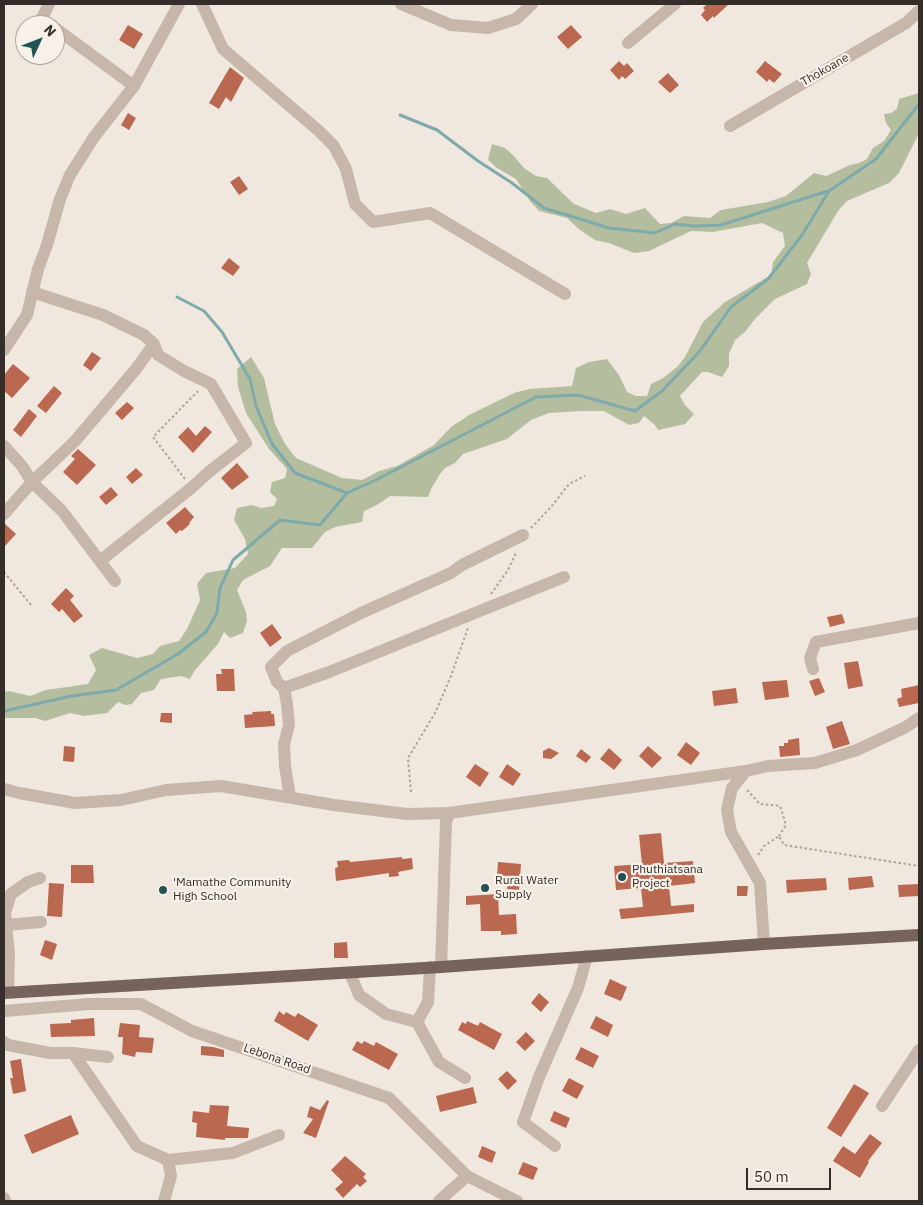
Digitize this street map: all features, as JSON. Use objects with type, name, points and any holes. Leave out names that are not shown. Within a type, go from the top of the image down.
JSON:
[{"type":"main road","points":[[6,992],[436,968],[587,956],[919,935]]},
{"type":"street","points":[[4,350],[27,315],[60,199],[70,175],[94,137],[134,86],[179,4]]},
{"type":"street","points":[[202,4],[223,49],[334,146],[346,169],[355,204],[373,222],[430,213],[565,294]]},
{"type":"street","points":[[401,4],[450,25],[488,28],[516,19],[532,4]]},
{"type":"street","points":[[628,44],[675,4]]},
{"type":"street","name":"Thokoane","points":[[730,126],[906,23],[919,12]]},
{"type":"street","points":[[65,35],[134,86]]},
{"type":"street","points":[[32,292],[103,315],[144,335],[154,344],[158,355],[184,371],[211,384],[246,443],[100,561]]},
{"type":"street","points":[[4,514],[32,482],[75,441],[136,369],[154,344]]},
{"type":"street","points":[[4,446],[22,466],[32,482],[62,510],[115,581]]},
{"type":"street","points":[[290,797],[284,744],[289,725],[287,704],[284,688],[277,682],[271,667],[287,651],[361,613],[451,573],[524,535]]},
{"type":"street","points":[[284,688],[329,672],[564,577]]},
{"type":"street","points":[[814,669],[810,658],[816,642],[919,623]]},
{"type":"street","points":[[4,789],[74,804],[120,800],[166,790],[221,786],[334,805],[407,814],[449,813],[743,775],[768,766],[815,763],[857,750],[906,727],[919,718]]},
{"type":"street","points":[[743,775],[732,788],[727,810],[731,832],[760,883],[764,944]]},
{"type":"street","points":[[417,1022],[428,1002],[436,968],[446,822],[449,813]]},
{"type":"street","points":[[6,992],[5,913],[11,894],[28,882],[40,878]]},
{"type":"street","points":[[6,925],[41,922]]},
{"type":"street","points":[[555,1146],[524,1122],[539,1077],[578,988],[587,956]]},
{"type":"street","points":[[350,972],[360,995],[386,1014],[417,1022],[439,1062],[465,1078]]},
{"type":"street","name":"Lebona Road","points":[[4,1011],[90,1004],[141,1004],[192,1031],[389,1098],[467,1176],[517,1201]]},
{"type":"street","points":[[6,1043],[50,1053],[73,1053],[108,1057]]},
{"type":"street","points":[[882,1106],[919,1050]]},
{"type":"street","points":[[73,1053],[137,1146],[168,1160],[232,1153],[279,1135]]},
{"type":"street","points":[[164,1201],[171,1176],[168,1160]]},
{"type":"street","points":[[439,1201],[467,1176]]},
{"type":"path","points":[[192,488],[153,437],[207,382]]},
{"type":"path","points":[[411,792],[408,758],[435,713],[451,676],[469,624],[508,570],[524,535],[551,507],[569,484],[585,476]]},
{"type":"path","points":[[4,572],[31,605]]},
{"type":"path","points":[[743,775],[749,794],[760,804],[780,806],[786,825],[779,836],[764,846],[752,869]]},
{"type":"path","points":[[779,836],[784,845],[919,866]]},
{"type":"green space","points":[[919,93],[919,133],[899,173],[889,183],[847,201],[838,211],[807,263],[811,274],[807,284],[775,299],[745,332],[735,340],[729,354],[729,366],[722,377],[702,372],[680,396],[685,405],[694,414],[685,424],[658,430],[644,416],[639,423],[629,425],[604,411],[549,413],[531,420],[507,439],[463,454],[455,463],[445,468],[440,474],[428,497],[390,496],[364,511],[362,522],[335,527],[325,532],[312,548],[282,548],[270,566],[243,580],[237,590],[246,612],[247,621],[243,633],[230,638],[224,632],[218,644],[195,670],[190,679],[181,676],[161,679],[154,690],[141,693],[132,704],[125,705],[118,702],[107,713],[84,716],[70,713],[45,721],[36,718],[4,718],[4,692],[9,691],[30,696],[46,690],[88,684],[96,670],[89,655],[102,648],[137,658],[153,654],[160,646],[179,641],[187,629],[200,600],[197,584],[206,573],[235,568],[248,554],[245,539],[234,520],[237,508],[252,505],[261,508],[274,506],[277,499],[270,492],[272,482],[285,478],[287,469],[269,449],[246,413],[238,387],[237,369],[251,357],[264,378],[275,424],[285,444],[296,458],[342,478],[362,480],[379,471],[397,466],[434,445],[451,427],[469,415],[514,393],[529,389],[572,386],[576,368],[589,362],[607,359],[619,375],[627,392],[636,396],[647,396],[651,384],[663,378],[677,367],[685,357],[703,322],[725,302],[771,275],[773,262],[785,246],[783,233],[762,223],[713,232],[691,231],[649,251],[634,253],[609,243],[595,240],[567,218],[539,211],[516,179],[497,168],[488,160],[492,144],[505,148],[524,168],[536,176],[547,178],[574,204],[596,213],[610,209],[626,214],[645,208],[660,224],[671,223],[684,216],[710,218],[721,210],[768,202],[786,196],[814,173],[826,176],[867,159],[873,148],[884,141],[891,130],[886,123],[884,114],[891,113],[897,109],[899,99]]},
{"type":"building","points":[[707,4],[729,4],[707,22],[701,15],[705,10],[703,8]]},
{"type":"building","points":[[128,25],[143,34],[134,49],[119,40]]},
{"type":"building","points":[[571,25],[582,37],[568,49],[557,37]]},
{"type":"building","points":[[619,61],[624,66],[627,63],[634,71],[625,79],[622,76],[619,80],[610,70]]},
{"type":"building","points":[[765,61],[782,74],[774,83],[769,79],[767,82],[756,72]]},
{"type":"building","points":[[230,67],[244,78],[231,102],[226,97],[219,109],[209,103]]},
{"type":"building","points":[[668,73],[679,85],[670,93],[658,82]]},
{"type":"building","points":[[128,113],[136,118],[129,130],[121,125]]},
{"type":"building","points":[[239,176],[248,189],[239,195],[230,182]]},
{"type":"building","points":[[229,258],[240,267],[233,276],[221,268]]},
{"type":"building","points":[[92,352],[101,358],[91,371],[83,365]]},
{"type":"building","points":[[13,364],[30,378],[12,398],[4,391],[4,375]]},
{"type":"building","points":[[54,386],[62,393],[46,413],[37,406]]},
{"type":"building","points":[[127,402],[134,408],[122,420],[115,413]]},
{"type":"building","points":[[29,409],[37,416],[21,437],[13,430]]},
{"type":"building","points":[[205,426],[212,432],[193,453],[178,437],[188,427],[196,436]]},
{"type":"building","points":[[78,449],[96,465],[77,485],[63,472],[75,459],[71,456]]},
{"type":"building","points":[[237,463],[249,477],[232,490],[221,478]]},
{"type":"building","points":[[136,468],[143,475],[132,484],[126,477]]},
{"type":"building","points":[[111,487],[118,495],[106,505],[99,497]]},
{"type":"building","points":[[185,507],[194,517],[190,524],[176,534],[166,523]]},
{"type":"building","points":[[4,523],[16,534],[4,547]]},
{"type":"building","points":[[66,588],[74,596],[70,600],[83,616],[74,623],[62,609],[59,612],[51,604]]},
{"type":"building","points":[[842,614],[845,623],[830,627],[827,617]]},
{"type":"building","points":[[272,624],[282,638],[270,647],[260,633]]},
{"type":"building","points":[[858,661],[863,686],[848,689],[844,663]]},
{"type":"building","points":[[221,669],[234,669],[235,691],[217,691],[216,674],[222,674]]},
{"type":"building","points":[[819,678],[825,692],[815,696],[809,681]]},
{"type":"building","points":[[787,680],[789,697],[765,700],[762,682]]},
{"type":"building","points":[[919,685],[919,703],[899,707],[897,699],[902,697],[901,689]]},
{"type":"building","points":[[736,688],[738,703],[714,706],[712,691]]},
{"type":"building","points":[[271,711],[271,714],[274,714],[275,726],[245,728],[244,715],[253,714],[252,712]]},
{"type":"building","points":[[161,713],[172,713],[172,723],[160,722]]},
{"type":"building","points":[[842,721],[850,744],[833,749],[826,727]]},
{"type":"building","points":[[799,738],[800,755],[780,757],[779,746],[784,746],[784,743],[788,743],[788,740]]},
{"type":"building","points":[[686,742],[700,753],[691,765],[677,755]]},
{"type":"building","points":[[64,746],[75,747],[74,762],[63,761]]},
{"type":"building","points":[[648,746],[662,758],[652,768],[639,756]]},
{"type":"building","points":[[549,748],[559,753],[551,759],[543,758],[543,751]]},
{"type":"building","points":[[609,748],[622,760],[614,770],[600,759]]},
{"type":"building","points":[[581,749],[591,757],[586,763],[576,756]]},
{"type":"building","points":[[475,764],[489,773],[480,787],[466,777]]},
{"type":"building","points":[[507,764],[521,774],[513,786],[499,777]]},
{"type":"building","points":[[661,833],[664,863],[693,861],[695,883],[669,886],[671,906],[694,904],[694,912],[621,919],[619,909],[643,907],[641,888],[616,890],[614,866],[642,864],[639,835]]},
{"type":"building","points":[[402,857],[402,859],[412,858],[413,869],[398,872],[399,876],[389,877],[389,873],[336,881],[335,868],[338,867],[337,861],[349,860],[350,862]]},
{"type":"building","points":[[498,862],[521,864],[519,890],[507,889],[508,877],[497,876]]},
{"type":"building","points":[[71,865],[93,865],[94,883],[71,883]]},
{"type":"building","points":[[872,876],[874,887],[849,890],[848,878]]},
{"type":"building","points":[[826,878],[827,890],[787,893],[786,880]]},
{"type":"building","points":[[49,883],[64,884],[62,917],[47,916]]},
{"type":"building","points":[[919,884],[919,896],[899,897],[898,885]]},
{"type":"building","points":[[737,886],[748,886],[747,896],[737,896]]},
{"type":"building","points":[[498,894],[499,915],[516,914],[517,934],[501,935],[501,931],[481,931],[480,904],[466,905],[466,896]]},
{"type":"building","points":[[45,940],[57,944],[52,960],[40,955]]},
{"type":"building","points":[[347,942],[348,958],[334,958],[334,943]]},
{"type":"building","points":[[610,979],[627,987],[621,1001],[604,994]]},
{"type":"building","points":[[539,993],[549,1002],[541,1012],[531,1003]]},
{"type":"building","points":[[279,1011],[284,1015],[286,1012],[295,1017],[298,1013],[318,1025],[308,1041],[274,1021]]},
{"type":"building","points":[[596,1016],[613,1025],[608,1037],[590,1028]]},
{"type":"building","points":[[94,1018],[95,1036],[51,1037],[50,1024],[71,1023],[71,1020]]},
{"type":"building","points":[[467,1021],[478,1026],[480,1022],[502,1034],[494,1050],[458,1030],[462,1022],[466,1024]]},
{"type":"building","points":[[120,1023],[140,1025],[139,1037],[154,1038],[152,1053],[136,1052],[135,1057],[122,1054],[123,1037],[118,1037]]},
{"type":"building","points":[[526,1032],[535,1041],[525,1051],[516,1042]]},
{"type":"building","points":[[357,1041],[362,1044],[364,1041],[374,1046],[376,1042],[398,1054],[389,1070],[352,1050]]},
{"type":"building","points":[[201,1046],[224,1050],[224,1057],[201,1055]]},
{"type":"building","points":[[581,1047],[599,1056],[593,1068],[575,1059]]},
{"type":"building","points":[[21,1059],[26,1091],[13,1094],[10,1078],[13,1078],[10,1061]]},
{"type":"building","points":[[507,1071],[517,1081],[508,1090],[498,1079]]},
{"type":"building","points":[[569,1078],[584,1086],[577,1099],[562,1091]]},
{"type":"building","points":[[854,1084],[869,1093],[841,1137],[827,1128]]},
{"type":"building","points":[[473,1087],[477,1103],[440,1112],[436,1096]]},
{"type":"building","points":[[327,1100],[329,1101],[316,1138],[303,1133],[313,1119],[307,1117],[310,1106],[320,1110]]},
{"type":"building","points":[[210,1105],[229,1106],[227,1126],[249,1128],[248,1138],[225,1138],[225,1140],[196,1137],[197,1123],[192,1122],[193,1111],[209,1113]]},
{"type":"building","points":[[554,1111],[570,1118],[566,1128],[550,1121]]},
{"type":"building","points":[[71,1115],[79,1134],[32,1154],[24,1135]]},
{"type":"building","points":[[870,1134],[882,1143],[868,1161],[860,1178],[833,1161],[843,1146],[855,1154]]},
{"type":"building","points":[[482,1146],[496,1152],[492,1163],[478,1157]]},
{"type":"building","points":[[345,1156],[366,1174],[363,1177],[367,1181],[360,1187],[357,1184],[343,1198],[335,1189],[343,1182],[331,1170]]},
{"type":"building","points":[[523,1162],[538,1168],[533,1180],[518,1174]]},
{"type":"waterway","points":[[4,711],[72,696],[116,690],[178,654],[206,632],[217,613],[220,588],[233,560],[280,520],[320,525],[347,493],[376,480],[536,397],[578,395],[635,411],[662,391],[700,351],[731,307],[768,279],[802,235],[829,191],[876,159],[919,104]]},
{"type":"waterway","points":[[400,115],[437,130],[544,208],[609,228],[655,233],[675,224],[693,226],[721,225],[828,191]]},
{"type":"waterway","points":[[177,297],[204,311],[222,332],[250,379],[256,406],[272,444],[295,473],[347,493]]},
{"type":"place","name":"Phuthiatsana Project","points":[[622,877]]},
{"type":"place","name":"Rural Water Supply","points":[[485,888]]},
{"type":"place","name":"'Mamathe Community High School","points":[[163,890]]}]
